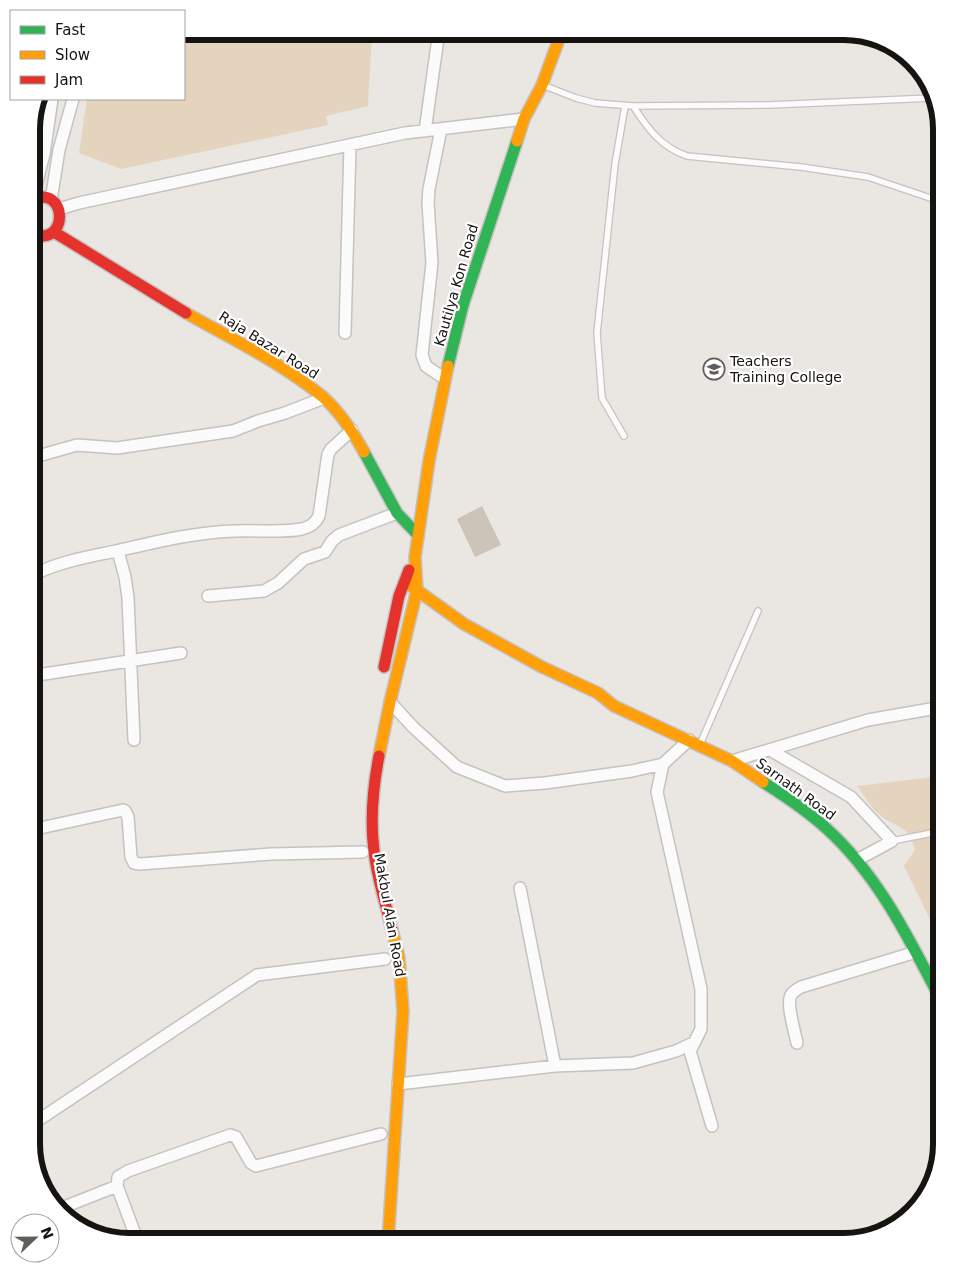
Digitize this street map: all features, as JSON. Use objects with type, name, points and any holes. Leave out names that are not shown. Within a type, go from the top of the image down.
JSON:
[{"type":"main road","name":"Kautilya Kon Road","points":[[417,608],[416,556],[429,461],[445,379],[463,305],[524,119],[542,85],[559,40]]},
{"type":"main road","points":[[40,197],[45,197],[51,200],[59,209],[60,221],[54,232],[40,236]]},
{"type":"main road","name":"Raja Bazar Road","points":[[54,232],[176,307],[286,370],[324,398],[352,430],[397,513],[418,535]]},
{"type":"main road","name":"Kautilya Kon Road","points":[[398,596],[403,581],[416,556]]},
{"type":"main road","name":"Sarnath Road","points":[[403,581],[464,624],[542,667],[598,694],[614,706],[732,762],[800,806],[828,829],[857,860],[884,896],[933,985]]},
{"type":"main road","points":[[382,678],[398,596],[417,608]]},
{"type":"main road","name":"Makbul Alan Road","points":[[389,1233],[403,1011],[399,958],[374,852],[372,818],[375,778],[390,702],[417,608]]},
{"type":"main road","points":[[599,708],[614,706]]},
{"type":"main road","name":"Makbul Alan Road","points":[[360,824],[363,852],[376,914]]},
{"type":"street","points":[[425,131],[438,40]]},
{"type":"street","points":[[40,169],[52,100]]},
{"type":"street","points":[[51,200],[59,150],[73,100]]},
{"type":"street","points":[[59,209],[79,202],[404,133],[524,119]]},
{"type":"street","points":[[441,129],[429,189],[428,203],[432,263],[422,355],[426,366],[445,379]]},
{"type":"street","points":[[345,333],[350,145]]},
{"type":"street","points":[[40,455],[77,444],[117,448],[233,431],[324,398]]},
{"type":"street","points":[[40,572],[56,566],[150,542],[206,533],[237,530],[295,530],[311,526],[316,523],[319,516],[328,454],[352,430]]},
{"type":"street","points":[[208,596],[269,589],[304,559],[325,552],[335,538],[397,513]]},
{"type":"street","points":[[118,551],[128,598],[134,740]]},
{"type":"street","points":[[40,675],[181,653]]},
{"type":"street","points":[[390,702],[413,727],[457,767],[505,786],[546,783],[632,771],[663,764],[689,740]]},
{"type":"street","points":[[732,762],[868,720],[933,709]]},
{"type":"street","points":[[770,750],[851,797],[892,841],[857,860]]},
{"type":"street","points":[[663,764],[657,792],[701,990],[700,1029],[690,1051],[712,1126]]},
{"type":"street","points":[[40,828],[123,810],[128,817],[131,857],[134,863],[140,864],[271,854],[363,852]]},
{"type":"street","points":[[520,888],[555,1066]]},
{"type":"street","points":[[797,1043],[789,1002],[791,995],[795,991],[916,952]]},
{"type":"street","points":[[40,1118],[258,975],[385,959]]},
{"type":"street","points":[[398,1084],[555,1066],[633,1063],[676,1051],[694,1042]]},
{"type":"street","points":[[135,1233],[117,1186],[117,1181],[122,1174],[226,1136],[236,1137],[250,1163],[256,1166],[381,1134]]},
{"type":"street","points":[[65,1206],[117,1186]]},
{"type":"lane","points":[[542,85],[595,103],[625,106],[769,105],[927,98]]},
{"type":"lane","points":[[624,436],[602,398],[597,333],[615,164],[625,106]]},
{"type":"lane","points":[[633,106],[649,130],[661,143],[674,152],[687,156],[802,167],[868,177],[933,199]]},
{"type":"lane","points":[[700,746],[758,611]]},
{"type":"lane","points":[[892,841],[933,833]]},
{"type":"shaded area","points":[[185,40],[372,40],[368,106],[326,116],[328,125],[121,169],[79,153],[87,100],[185,100]]},
{"type":"shaded area","points":[[933,777],[933,926],[904,866],[915,850],[909,835],[902,828],[886,820],[877,812],[857,786]]},
{"type":"building","points":[[482,506],[501,545],[475,557],[457,519]]},
{"type":"traffic: fast","points":[[448,366],[463,305],[517,141]]},
{"type":"traffic: fast","points":[[364,452],[397,513],[418,535]]},
{"type":"traffic: fast","points":[[763,782],[820,822],[846,847],[878,888],[892,910],[933,985]]},
{"type":"traffic: slow","points":[[517,141],[524,119],[542,85],[559,40]]},
{"type":"traffic: slow","points":[[186,313],[274,362],[323,397],[346,423],[364,452]]},
{"type":"traffic: slow","points":[[379,756],[417,590],[415,557],[429,461],[448,366]]},
{"type":"traffic: slow","points":[[407,583],[464,624],[542,667],[598,693],[614,706],[732,761],[763,782]]},
{"type":"traffic: slow","points":[[389,1233],[403,1011],[399,958],[392,930]]},
{"type":"traffic: jam","points":[[40,197],[50,199],[55,203],[59,217],[55,230],[50,234],[40,236]]},
{"type":"traffic: jam","points":[[54,232],[186,313]]},
{"type":"traffic: jam","points":[[384,667],[399,596],[409,570]]},
{"type":"traffic: jam","points":[[379,756],[375,780],[372,827],[375,861],[392,930]]},
{"type":"place","name":"Teachers Training College","points":[[714,369]]}]
